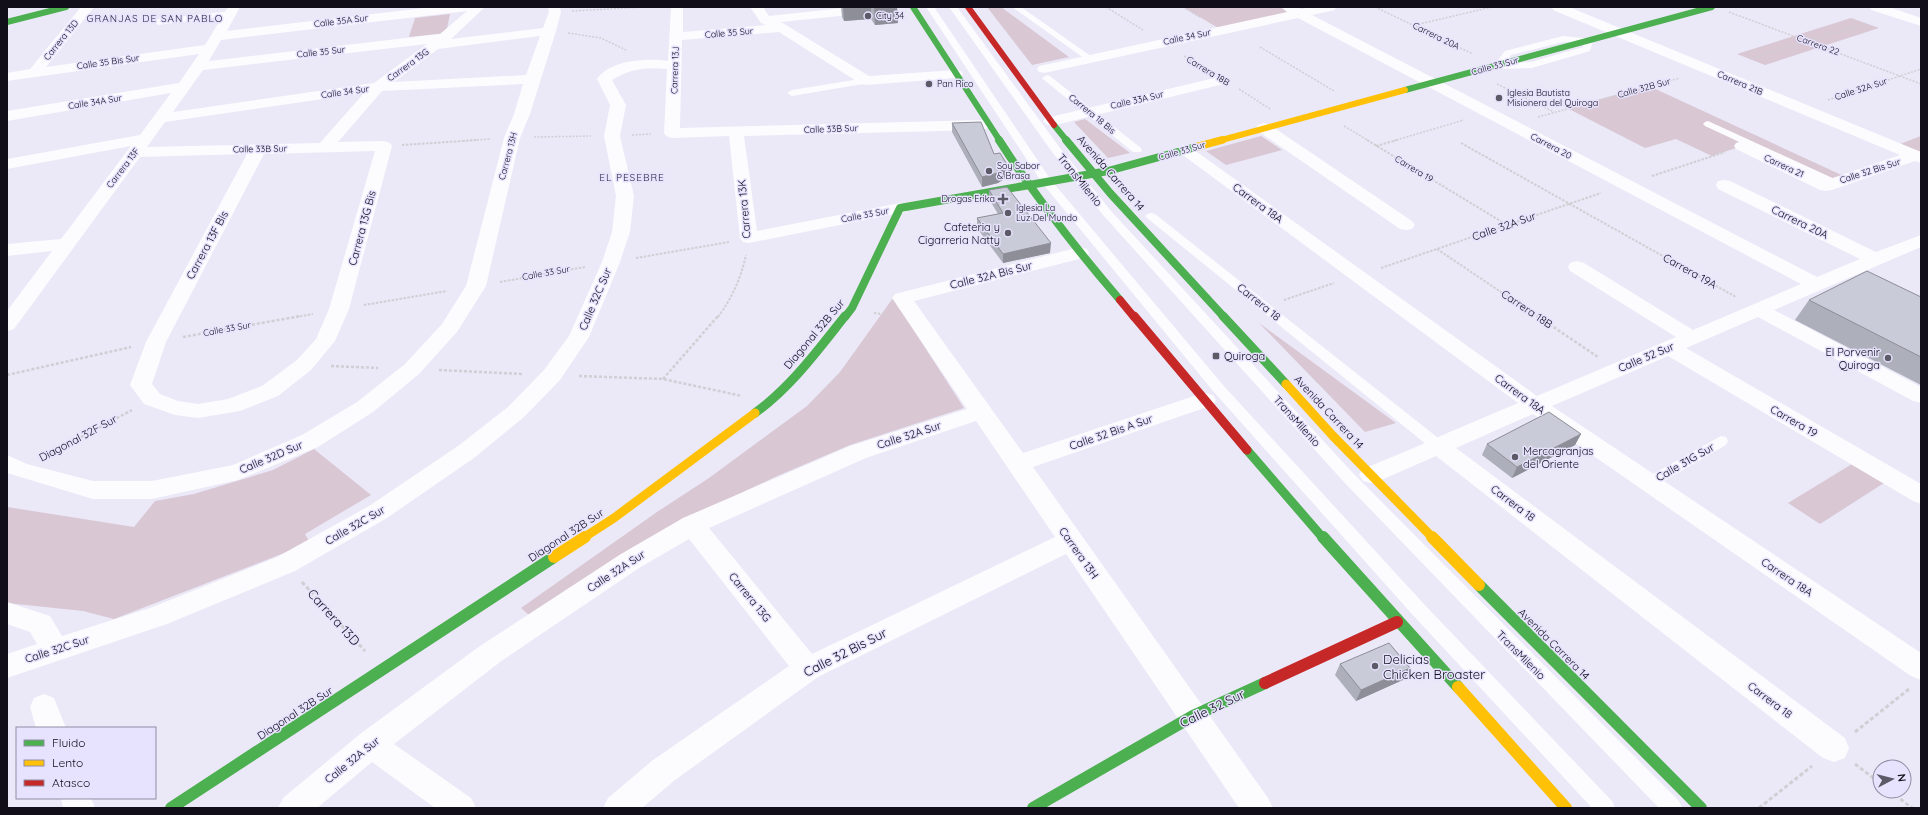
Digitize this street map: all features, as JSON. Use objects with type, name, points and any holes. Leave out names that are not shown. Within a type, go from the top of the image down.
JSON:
[{"type":"main road","points":[[7,22],[66,7]]},
{"type":"main road","points":[[913,7],[1028,185],[1080,253],[1298,510],[1566,808]]},
{"type":"main road","name":"Avenida Carrera 14","points":[[968,7],[1052,121],[1094,174],[1371,475],[1701,808]]},
{"type":"main road","name":"Calle 33 Sur","points":[[900,208],[1094,174],[1712,7]]},
{"type":"main road","name":"Diagonal 32B Sur","points":[[171,808],[614,518],[770,402],[810,360],[852,308],[900,208]]},
{"type":"main road","name":"Calle 32 Sur","points":[[1033,808],[1193,716],[1398,622]]},
{"type":"street","name":"Carrera 13D","points":[[34,72],[88,7]]},
{"type":"street","name":"Calle 35A Sur","points":[[213,42],[466,7]]},
{"type":"street","name":"Carrera 13G","points":[[325,147],[378,87],[440,42],[479,7]]},
{"type":"street","name":"Carrera 13J","points":[[672,133],[677,7]]},
{"type":"street","points":[[756,7],[766,20],[782,28],[866,81],[956,74]]},
{"type":"street","name":"Calle 35 Sur","points":[[766,20],[888,7]]},
{"type":"street","name":"Calle 34 Sur","points":[[1045,74],[1090,59],[1162,43],[1294,10],[1330,7]]},
{"type":"street","name":"Carrera 21B","points":[[1558,7],[1918,157]]},
{"type":"street","points":[[1876,7],[1921,22]]},
{"type":"street","name":"Carrera 13H","points":[[476,286],[512,138],[522,114],[532,79],[549,31],[554,9]]},
{"type":"street","name":"Carrera 13F","points":[[8,323],[199,66],[232,10]]},
{"type":"street","name":"Carrera 20","points":[[1294,10],[1816,284]]},
{"type":"street","name":"Calle 35 Sur","points":[[676,37],[782,28]]},
{"type":"street","name":"Calle 35 Sur","points":[[199,66],[549,31]]},
{"type":"street","name":"Calle 35 Bis Sur","points":[[7,77],[213,42]]},
{"type":"street","points":[[635,64],[653,63],[675,66]]},
{"type":"street","name":"Calle 32C Sur","points":[[7,666],[158,616],[286,564],[378,512],[466,452],[516,412],[552,375],[579,337],[611,262],[621,232],[625,196],[612,136],[618,105],[604,79],[621,68],[635,64]]},
{"type":"street","name":"Calle 34 Sur","points":[[160,118],[378,87],[532,79]]},
{"type":"street","name":"Calle 33A Sur","points":[[1052,121],[1223,80]]},
{"type":"street","name":"Calle 34A Sur","points":[[7,116],[183,87]]},
{"type":"street","name":"Calle 33B Sur","points":[[672,133],[989,125]]},
{"type":"street","points":[[1264,128],[1406,225]]},
{"type":"street","name":"Carrera 13K","points":[[736,132],[749,238]]},
{"type":"street","name":"Calle 33B Sur","points":[[7,165],[140,145],[258,149],[384,146]]},
{"type":"street","name":"Carrera 13G Bis","points":[[152,399],[175,408],[198,411],[232,406],[270,391],[308,360],[325,341],[339,309],[384,146]]},
{"type":"street","name":"Carrera 21","points":[[1742,146],[1831,184]]},
{"type":"street","name":"Carrera 13F Bis","points":[[152,399],[141,385],[156,342],[258,149]]},
{"type":"street","name":"Carrera 18A","points":[[1184,150],[1535,405],[1921,668]]},
{"type":"street","name":"Calle 32 Bis Sur","points":[[1831,184],[1918,157]]},
{"type":"street","name":"Carrera 20A","points":[[1724,185],[1875,259]]},
{"type":"street","name":"Calle 33 Sur","points":[[749,238],[900,208]]},
{"type":"street","points":[[7,250],[66,244]]},
{"type":"street","name":"Calle 32 Sur","points":[[1371,475],[1437,445],[1535,405],[1875,259],[1917,245]]},
{"type":"street","name":"Calle 32A Bis Sur","points":[[902,298],[1080,253]]},
{"type":"street","points":[[1577,267],[1691,337]]},
{"type":"street","points":[[1840,274],[1860,284]]},
{"type":"street","name":"Calle 32D Sur","points":[[13,467],[92,490],[152,490],[238,472],[310,441],[365,407],[412,369],[450,328],[476,286]]},
{"type":"street","name":"Carrera 13H","points":[[902,298],[1257,808]]},
{"type":"street","points":[[1757,309],[1921,396]]},
{"type":"street","name":"Carrera 19","points":[[1668,347],[1921,495]]},
{"type":"street","name":"Calle 32 Bis A Sur","points":[[1017,464],[1205,400]]},
{"type":"street","name":"Calle 32A Sur","points":[[294,808],[371,744],[490,654],[630,561],[692,525],[858,452],[981,412]]},
{"type":"street","name":"Carrera 18","points":[[1437,445],[1834,748]]},
{"type":"street","name":"Carrera 13G","points":[[692,525],[808,669]]},
{"type":"street","name":"Calle 32 Bis Sur","points":[[619,808],[664,770],[808,669],[1070,541]]},
{"type":"street","points":[[7,613],[40,624],[55,650]]},
{"type":"street","points":[[371,744],[460,808]]},
{"type":"lane","points":[[930,7],[1012,132],[1047,182],[1076,219],[1218,388],[1418,608],[1605,808]]},
{"type":"lane","name":"TransMilenio","points":[[953,7],[1031,118],[1077,177],[1112,218],[1347,476],[1672,808]]},
{"type":"lane","points":[[1016,7],[1090,59]]},
{"type":"lane","points":[[158,22],[232,10]]},
{"type":"lane","name":"Carrera 18 Bis","points":[[1045,74],[1089,112],[1137,150]]},
{"type":"lane","points":[[792,93],[866,81]]},
{"type":"lane","points":[[1708,124],[1831,184]]},
{"type":"lane","name":"Carrera 18","points":[[1151,216],[1437,445]]},
{"type":"lane","name":"Calle 31G Sur","points":[[1649,483],[1721,441]]},
{"type":"path","points":[[554,9],[646,7]]},
{"type":"path","name":"Carrera 18B","points":[[1106,7],[1290,121]]},
{"type":"path","name":"Carrera 20A","points":[[1375,7],[1498,66]]},
{"type":"path","points":[[1414,26],[1492,7]]},
{"type":"path","name":"Carrera 22","points":[[1722,10],[1921,84]]},
{"type":"path","points":[[1750,59],[1866,23]]},
{"type":"path","points":[[549,31],[601,38],[625,48],[635,64]]},
{"type":"path","points":[[1260,47],[1356,103]]},
{"type":"path","name":"Calle 32A Sur","points":[[1801,109],[1921,69]]},
{"type":"path","name":"Calle 32B Sur","points":[[1511,124],[1708,70]]},
{"type":"path","points":[[1473,72],[1554,112]]},
{"type":"path","name":"Carrera 19","points":[[1322,112],[1507,225]]},
{"type":"path","points":[[1376,146],[1490,113]]},
{"type":"path","name":"Carrera 19A","points":[[1461,143],[1757,309]]},
{"type":"path","name":"Calle 32A Sur","points":[[1265,307],[1742,146]]},
{"type":"path","name":"Calle 33 Sur","points":[[7,375],[156,342],[749,238]]},
{"type":"path","name":"Carrera 13K","points":[[663,379],[728,305],[744,272],[749,238]]},
{"type":"path","name":"Carrera 18B","points":[[1437,249],[1617,369]]},
{"type":"path","name":"Diagonal 32F Sur","points":[[13,467],[152,399]]},
{"type":"path","name":"Carrera 13D","points":[[286,564],[383,670]]},
{"type":"path","points":[[1834,748],[1872,777]]},
{"type":"path","points":[[1900,799],[1912,808]]},
{"type":"shaded area","points":[[987,7],[1001,7],[1069,57],[1032,65]]},
{"type":"shaded area","points":[[1183,7],[1280,7],[1292,13],[1220,29]]},
{"type":"shaded area","points":[[450,14],[446,33],[409,37],[415,18]]},
{"type":"shaded area","points":[[1851,18],[1879,28],[1765,65],[1737,54]]},
{"type":"shaded area","points":[[1649,86],[1848,178],[1826,186],[1742,146],[1712,156],[1676,139],[1645,148],[1567,108]]},
{"type":"shaded area","points":[[1085,119],[1130,153],[1108,158],[1074,122]]},
{"type":"shaded area","points":[[1261,136],[1282,150],[1226,165],[1206,151]]},
{"type":"shaded area","points":[[1921,136],[1921,152],[1900,144]]},
{"type":"shaded area","points":[[893,298],[964,408],[850,445],[775,477],[691,517],[529,615],[521,608],[657,512],[709,478],[807,406],[840,372]]},
{"type":"shaded area","points":[[1259,323],[1396,423],[1365,432]]},
{"type":"shaded area","points":[[314,449],[371,495],[305,534],[310,543],[114,619],[83,611],[7,603],[7,507],[134,527],[155,501],[194,494],[273,470]]},
{"type":"shaded area","points":[[1852,464],[1884,483],[1820,524],[1788,503]]},
{"type":"building","points":[[981,122],[994,154],[1000,153],[1008,166],[998,173],[982,177],[952,123]]},
{"type":"building","points":[[1007,187],[1051,243],[1003,254],[977,218],[1003,213],[989,190]]},
{"type":"building","points":[[1867,271],[1921,297],[1921,357],[1809,300]]},
{"type":"building","points":[[1549,412],[1581,434],[1517,467],[1487,444]]},
{"type":"building","points":[[1389,643],[1410,668],[1361,690],[1340,664]]},
{"type":"traffic: fast","points":[[7,22],[66,7]]},
{"type":"traffic: fast","points":[[913,7],[1028,185],[1080,253],[1120,300]]},
{"type":"traffic: fast","points":[[1405,90],[1712,7]]},
{"type":"traffic: fast","points":[[1054,125],[1110,193],[1286,384]]},
{"type":"traffic: fast","points":[[755,413],[770,402],[810,360],[852,308],[900,208],[1108,171],[1196,147]]},
{"type":"traffic: fast","points":[[1247,450],[1298,510],[1458,687]]},
{"type":"traffic: fast","points":[[171,808],[554,557]]},
{"type":"traffic: fast","points":[[1479,585],[1701,808]]},
{"type":"traffic: fast","points":[[1033,808],[1193,716],[1265,683]]},
{"type":"traffic: slow","points":[[1196,147],[1405,90]]},
{"type":"traffic: slow","points":[[1286,384],[1333,436],[1479,585]]},
{"type":"traffic: slow","points":[[554,557],[614,518],[755,413]]},
{"type":"traffic: slow","points":[[1458,687],[1566,808]]},
{"type":"traffic: jam","points":[[968,7],[1054,125]]},
{"type":"traffic: jam","points":[[1120,300],[1247,450]]},
{"type":"traffic: jam","points":[[1265,683],[1397,622]]},
{"type":"place","name":"City 34","points":[[868,16]]},
{"type":"place","name":"Pan Rico","points":[[929,84]]},
{"type":"place","name":"Iglesia Bautista Misionera del Quiroga","points":[[1499,98]]},
{"type":"place","name":"Soy Sabor & Brasa","points":[[989,171]]},
{"type":"place","name":"Drogas Erika","points":[[1003,199]]},
{"type":"place","name":"Iglesia La Luz Del Mundo","points":[[1008,213]]},
{"type":"place","name":"Cafeteria y Cigarreria Natty","points":[[1008,233]]},
{"type":"place","name":"Quiroga","points":[[1216,356]]},
{"type":"place","name":"El Porvenir Quiroga","points":[[1888,358]]},
{"type":"place","name":"Mercagranjas del Oriente","points":[[1515,457]]},
{"type":"place","name":"Delicias Chicken Broaster","points":[[1375,666]]},
{"type":"district","name":"GRANJAS DE SAN PABLO","points":[[155,18]]},
{"type":"district","name":"EL PESEBRE","points":[[632,177]]}]
